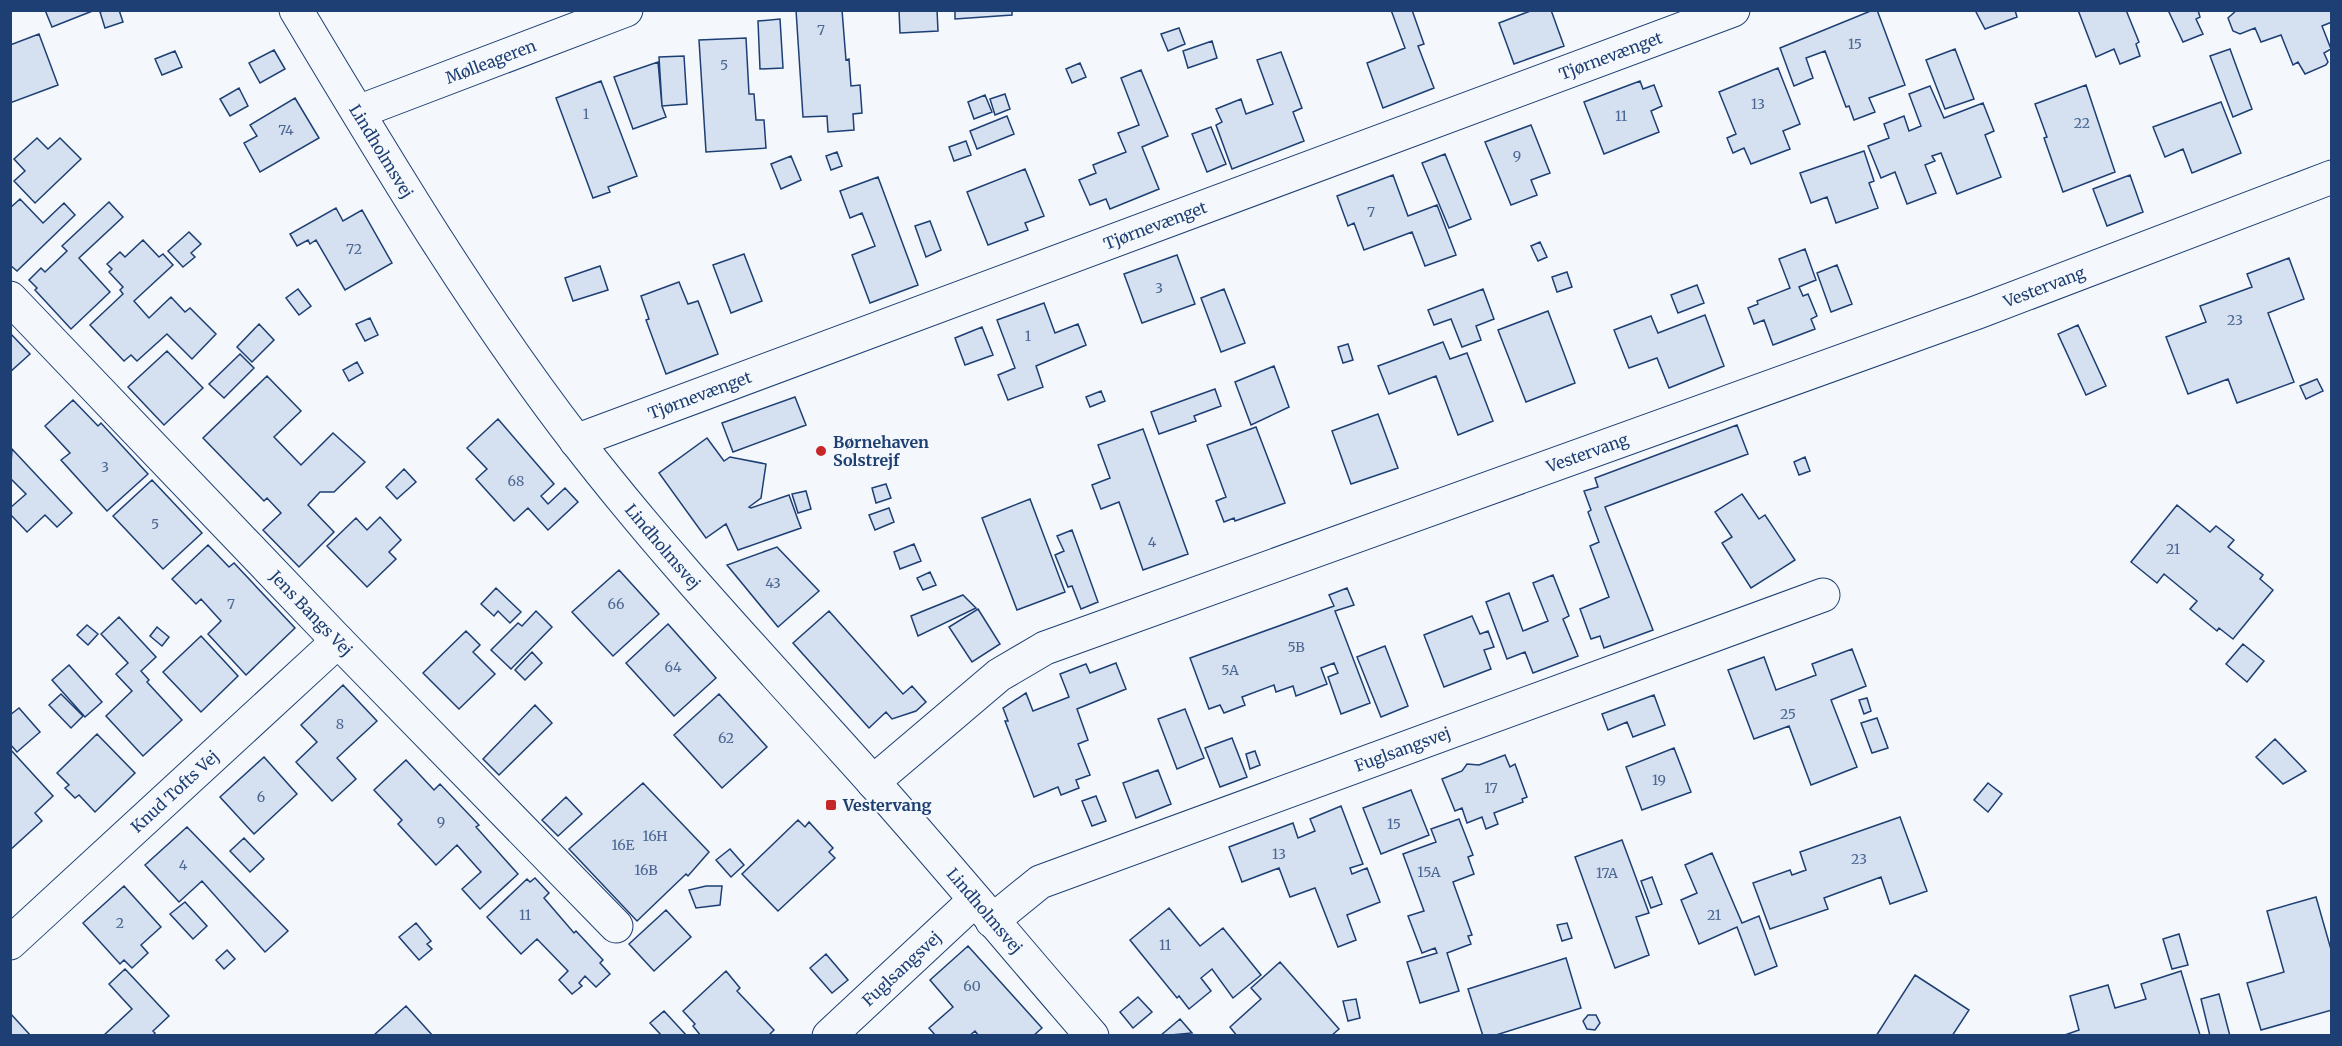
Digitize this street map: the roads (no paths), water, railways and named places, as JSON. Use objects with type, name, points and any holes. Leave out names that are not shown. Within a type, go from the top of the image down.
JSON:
[{"type":"street","name":"Lindholmsvej","points":[[296,10],[406,194],[481,307],[576,441],[645,529],[873,782],[1092,1035]]},
{"type":"street","name":"Mølleageren","points":[[358,112],[626,10]]},
{"type":"street","name":"Tjørnevænget","points":[[576,441],[1733,10]]},
{"type":"street","name":"Vestervang","points":[[873,782],[999,675],[1045,648],[1978,312],[2331,177]]},
{"type":"street","name":"Jens Bangs Vej","points":[[10,298],[338,641],[616,926]]},
{"type":"street","name":"Fuglsangsvej","points":[[829,1035],[983,911],[1040,882],[1823,595]]},
{"type":"street","name":"Knud Tofts Vej","points":[[10,943],[338,641]]},
{"type":"place","name":"Børnehaven Solstrejf","points":[[821,451]]},
{"type":"place","name":"Vestervang","points":[[831,805]]}]
